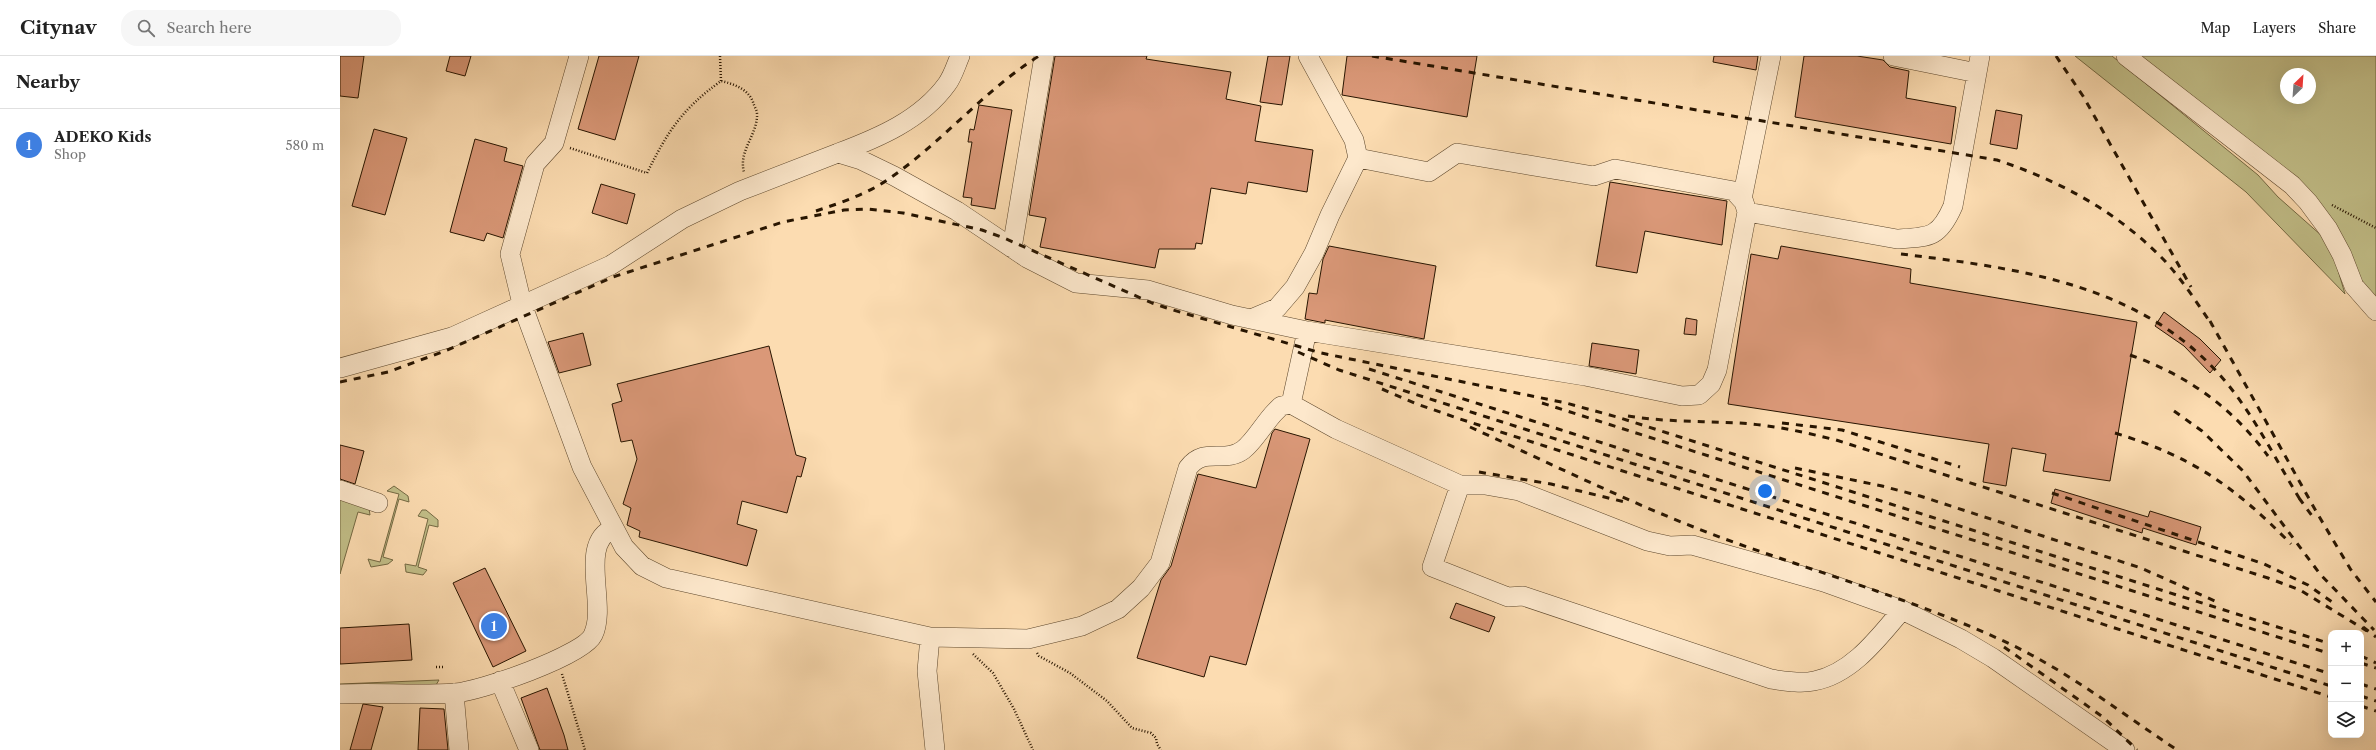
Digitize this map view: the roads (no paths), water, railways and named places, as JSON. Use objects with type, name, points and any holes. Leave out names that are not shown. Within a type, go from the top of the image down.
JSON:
[{"type":"street","points":[[579,56],[554,143],[536,164],[510,254],[522,304],[582,467],[624,547],[642,566],[666,578],[930,637],[1028,639],[1082,626],[1118,609],[1141,588],[1160,563],[1188,468],[1194,459],[1206,456],[1230,456],[1244,450],[1281,406],[1291,404],[1336,429],[1460,485],[1485,485],[1519,492],[1647,542],[1670,546],[1692,546],[1824,582],[1902,610],[1961,639],[1993,658],[2125,750]]},
{"type":"street","points":[[340,368],[452,336],[611,264],[682,219],[749,187],[874,140],[902,124],[924,108],[948,83],[960,56]]},
{"type":"street","points":[[1012,248],[1044,56]]},
{"type":"street","points":[[1251,319],[1277,308],[1296,287],[1314,253],[1330,215],[1358,158],[1354,140],[1308,56]]},
{"type":"street","points":[[838,153],[861,160],[929,195],[957,211],[1012,248],[1076,283],[1148,290],[1251,319],[1306,331],[1585,376],[1682,396],[1699,395],[1711,384],[1717,370],[1771,56]]},
{"type":"street","points":[[1358,158],[1429,172],[1457,153],[1594,176],[1615,169],[1734,191],[1745,206],[1897,239],[1918,238],[1936,233],[1945,224],[1953,206],[1979,64],[1893,56]]},
{"type":"street","points":[[2126,56],[2292,185],[2308,202],[2328,229],[2342,255],[2354,286],[2376,311]]},
{"type":"street","points":[[1291,404],[1306,331]]},
{"type":"street","points":[[1460,485],[1432,567],[1508,597],[1522,596],[1771,679],[1796,683],[1815,681],[1842,670],[1870,648],[1902,610]]},
{"type":"street","points":[[340,490],[378,503]]},
{"type":"street","points":[[340,694],[454,693],[484,687],[555,660],[579,648],[593,635],[598,614],[595,558],[600,538],[605,532],[614,528]]},
{"type":"street","points":[[930,637],[927,671],[935,750]]},
{"type":"street","points":[[500,681],[529,750]]},
{"type":"street","points":[[454,693],[459,750]]},
{"type":"railway","points":[[816,211],[866,192],[893,176],[930,147],[1001,84],[1039,56]]},
{"type":"railway","points":[[1372,56],[1997,160],[2020,168],[2065,188],[2086,199],[2126,226],[2163,259],[2177,275],[2212,325]]},
{"type":"railway","points":[[2056,56],[2083,96],[2191,287]]},
{"type":"railway","points":[[340,382],[388,372],[445,351],[613,277],[783,222],[844,210],[868,209],[903,213],[982,230],[1004,238],[1152,303],[1173,310],[1321,353],[1566,403],[1617,417],[2328,643]]},
{"type":"railway","points":[[1901,254],[1944,259],[2031,274],[2072,285],[2113,300],[2151,319],[2187,343],[2219,374],[2253,420],[2301,501]]},
{"type":"railway","points":[[2210,321],[2317,513],[2351,570],[2376,602]]},
{"type":"railway","points":[[1298,352],[1339,370],[2328,685]]},
{"type":"railway","points":[[2130,355],[2171,372],[2207,395],[2239,422],[2268,456]]},
{"type":"railway","points":[[1369,369],[2328,673]]},
{"type":"railway","points":[[1382,389],[1417,404],[1460,419],[2328,696]]},
{"type":"railway","points":[[1542,403],[2328,653]]},
{"type":"railway","points":[[2174,411],[2202,431],[2243,471],[2320,574],[2374,630]]},
{"type":"railway","points":[[1628,416],[1670,420],[1764,425],[1836,440],[2268,578],[2300,590],[2367,631]]},
{"type":"railway","points":[[1782,423],[1842,430],[1960,467]]},
{"type":"railway","points":[[1470,427],[1628,500],[1693,527],[1761,552],[1906,601],[1977,629],[2012,645],[2055,668],[2096,694],[2177,750]]},
{"type":"railway","points":[[2115,433],[2167,452],[2190,463],[2211,476],[2250,506],[2291,544]]},
{"type":"railway","points":[[1795,468],[1882,486],[1920,496],[2141,568],[2217,602]]},
{"type":"railway","points":[[1479,472],[1551,484],[1629,503]]},
{"type":"railway","points":[[2052,493],[2264,564],[2308,585],[2332,602]]},
{"type":"railway","points":[[2299,498],[2315,520]]},
{"type":"railway","points":[[2363,627],[2376,637]]},
{"type":"railway","points":[[2004,647],[2103,717],[2137,750]]},
{"type":"railway","points":[[2364,657],[2376,663]]},
{"type":"railway","points":[[2364,664],[2376,668]]},
{"type":"railway","points":[[2364,685],[2376,689]]},
{"type":"railway","points":[[2364,697],[2376,701]]},
{"type":"railway","points":[[2364,707],[2376,711]]},
{"type":"place","name":"ADEKO Kids","points":[[494,626]]}]
